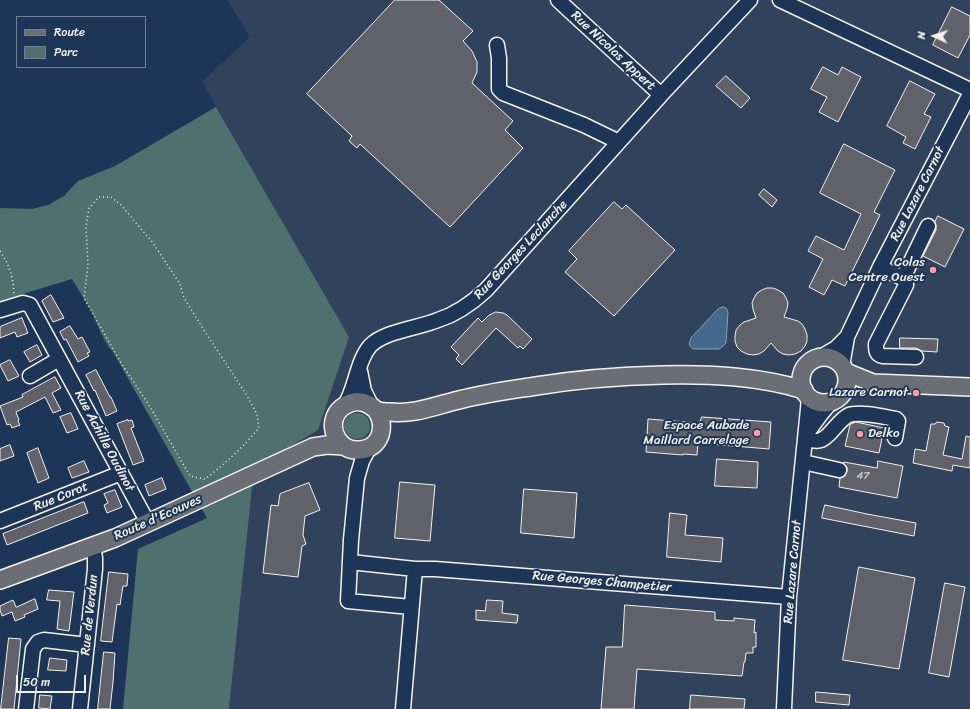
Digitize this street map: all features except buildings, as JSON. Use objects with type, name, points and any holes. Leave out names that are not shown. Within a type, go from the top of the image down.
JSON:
[{"type":"main road","points":[[806,393],[801,381],[802,373],[806,366],[819,358],[828,357],[836,360],[844,369],[873,383],[970,387]]},
{"type":"main road","points":[[837,397],[847,383],[844,369]]},
{"type":"main road","points":[[770,381],[795,376],[802,373]]},
{"type":"main road","points":[[373,408],[392,413],[411,412],[482,394],[565,381],[624,375],[722,375],[770,381],[806,393],[814,400],[826,403],[837,397],[873,383]]},
{"type":"main road","points":[[375,442],[382,429],[382,422],[380,416],[373,408],[364,402],[351,402],[340,409],[333,421],[334,435],[338,441],[346,447],[356,451],[363,450],[375,442],[391,426],[411,412]]},
{"type":"main road","points":[[313,447],[325,438],[333,428]]},
{"type":"main road","points":[[313,447],[327,445],[346,447]]},
{"type":"main road","name":"Route d'Ecouves","points":[[0,580],[115,538],[313,447]]},
{"type":"street","name":"Rue Nicolas Appert","points":[[558,0],[661,95],[750,0]]},
{"type":"street","points":[[780,0],[970,90]]},
{"type":"street","points":[[497,45],[499,58],[499,89],[503,93],[584,125],[619,142]]},
{"type":"street","name":"Rue Lazare Carnot","points":[[819,358],[836,348],[847,337],[880,267],[970,94]]},
{"type":"street","name":"Rue Georges Leclanche","points":[[345,405],[352,391],[361,363],[367,350],[372,345],[386,336],[440,320],[463,308],[486,290],[661,95]]},
{"type":"street","points":[[903,278],[928,226]]},
{"type":"street","points":[[880,267],[906,280],[906,285],[876,344],[877,353],[879,356],[916,357]]},
{"type":"street","name":"Rue Achille Oudinot","points":[[9,305],[23,303],[30,306],[59,359],[98,438],[121,473],[148,523]]},
{"type":"street","name":"Rue Lazare Carnot","points":[[844,369],[847,337]]},
{"type":"street","points":[[30,376],[59,359]]},
{"type":"street","points":[[359,368],[364,391],[373,408]]},
{"type":"street","name":"Rue Lazare Carnot","points":[[784,709],[789,597],[808,409],[806,393]]},
{"type":"street","points":[[837,397],[821,414],[805,437],[820,441],[827,436],[842,420],[850,415],[861,414],[896,419],[898,421],[895,438]]},
{"type":"street","points":[[356,478],[364,456],[375,442]]},
{"type":"street","points":[[346,447],[354,461],[356,478],[348,601],[411,607]]},
{"type":"street","points":[[803,462],[839,470]]},
{"type":"street","name":"Rue Corot","points":[[0,521],[25,507],[121,473]]},
{"type":"street","name":"Rue de Verdun","points":[[80,709],[95,569],[93,546]]},
{"type":"street","name":"Rue Georges Champetier","points":[[350,562],[789,597]]},
{"type":"street","points":[[403,709],[415,568]]},
{"type":"street","points":[[26,709],[34,649],[38,642],[44,640],[87,645]]},
{"type":"path","points":[[99,196],[111,197],[121,205],[153,243],[180,284],[184,298],[246,394],[257,414],[259,428],[244,446],[219,469],[206,479],[190,476],[149,405],[121,363],[84,298],[88,265],[86,227],[89,208],[99,196]]},
{"type":"path","points":[[0,251],[5,259],[14,283],[9,305]]},
{"type":"shaded area","points":[[227,0],[970,0],[970,709],[229,709],[254,468],[349,337],[202,82],[250,37]]},
{"type":"shaded area","points":[[723,307],[726,308],[728,312],[726,343],[719,349],[693,349],[689,344],[691,338],[718,309]]},
{"type":"green space","points":[[216,107],[349,337],[318,430],[254,468],[229,709],[123,709],[138,549],[207,518],[113,352],[106,343],[91,311],[72,279],[0,301],[0,208],[32,209],[48,205],[64,196],[78,181],[115,166]]},
{"type":"green space","points":[[357,413],[366,417],[370,426],[366,435],[357,439],[348,435],[344,426],[348,417]]},
{"type":"place","name":"Colas Centre Ouest","points":[[933,270]]},
{"type":"place","name":"Lazare Carnot","points":[[916,393]]},
{"type":"place","name":"Espace Aubade Maillard Carrelage","points":[[757,433]]},
{"type":"place","name":"Delko","points":[[860,434]]}]
